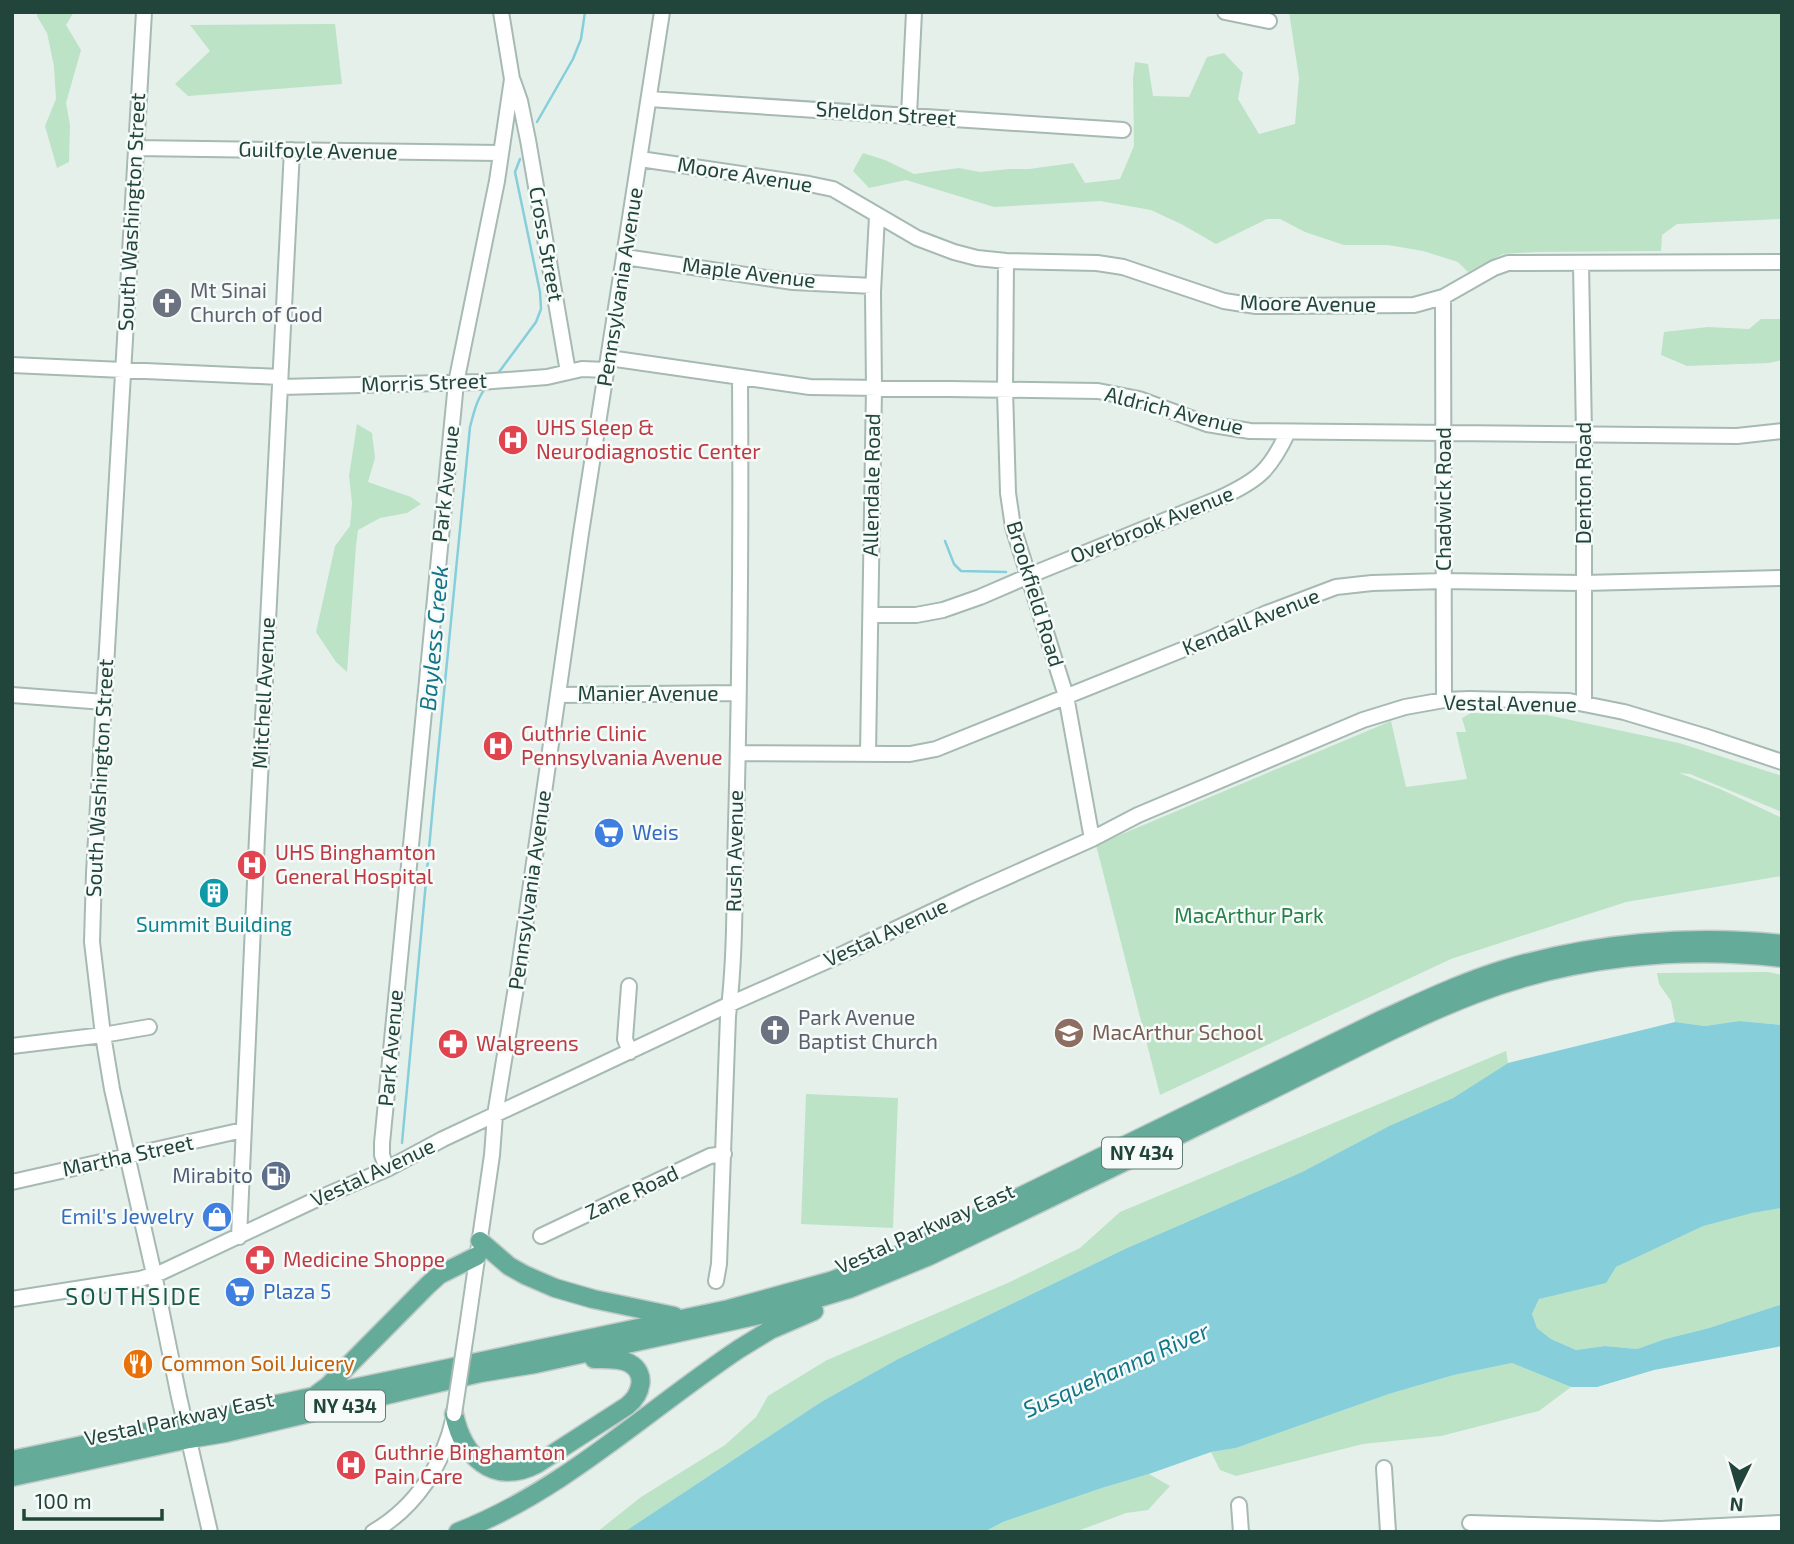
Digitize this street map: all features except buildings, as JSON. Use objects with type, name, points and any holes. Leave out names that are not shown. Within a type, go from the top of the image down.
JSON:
[{"type":"main road","name":"Vestal Parkway East","points":[[12,1477],[308,1398],[709,1313],[811,1288],[890,1259],[940,1236],[1381,1020],[1457,986],[1504,969],[1583,951],[1640,943],[1743,940],[1782,944]]},
{"type":"main road","name":"Vestal Parkway East","points":[[16,1456],[187,1431],[205,1438],[480,1373],[535,1364],[752,1317],[817,1300],[928,1257],[1395,1029],[1476,994],[1554,971],[1607,960],[1690,953],[1754,954],[1782,958]]},
{"type":"main road","points":[[308,1398],[328,1387],[433,1280],[478,1248],[525,1275],[555,1288],[593,1299],[664,1315],[709,1313]]},
{"type":"main road","points":[[458,1532],[541,1491],[755,1339],[798,1317],[870,1289],[874,1280]]},
{"type":"main road","points":[[454,1414],[461,1437],[476,1459],[495,1470],[517,1472],[537,1464],[627,1406],[640,1391],[638,1371],[622,1361],[602,1359],[535,1364]]},
{"type":"street","name":"South Washington Street","points":[[144,12],[92,942],[112,1088],[210,1532]]},
{"type":"street","name":"Pennsylvania Avenue","points":[[373,1532],[400,1512],[425,1483],[445,1446],[454,1414],[580,540],[662,12]]},
{"type":"street","points":[[909,115],[914,12]]},
{"type":"street","points":[[1225,12],[1269,21]]},
{"type":"street","name":"Park Avenue","points":[[387,1169],[382,1155],[382,1143],[456,383],[497,181],[512,79],[505,13]]},
{"type":"street","name":"Cross Street","points":[[512,79],[520,101],[528,140],[568,372]]},
{"type":"street","name":"Sheldon Street","points":[[649,99],[1123,130]]},
{"type":"street","name":"Guilfoyle Avenue","points":[[135,148],[500,153]]},
{"type":"street","name":"Mitchell Avenue","points":[[239,1237],[292,150]]},
{"type":"street","name":"Moore Avenue","points":[[640,159],[833,189],[917,238],[954,253],[1006,261],[1097,263],[1123,267],[1224,301],[1256,306],[1414,305],[1443,297],[1508,263],[1782,262]]},
{"type":"street","name":"Allendale Road","points":[[868,754],[874,389],[873,286],[877,216]]},
{"type":"street","name":"Maple Avenue","points":[[625,257],[793,282],[873,286]]},
{"type":"street","name":"Brookfield Road","points":[[1006,261],[1005,390],[1008,493],[1013,527],[1066,696],[1092,839]]},
{"type":"street","name":"Denton Road","points":[[1581,263],[1584,704]]},
{"type":"street","name":"Chadwick Road","points":[[1443,297],[1444,701]]},
{"type":"street","points":[[568,372],[594,369],[608,364]]},
{"type":"street","name":"Aldrich Avenue","points":[[608,364],[810,387],[1108,392],[1139,399],[1207,424],[1250,431],[1737,436],[1782,431]]},
{"type":"street","name":"Morris Street","points":[[12,365],[280,382],[456,383],[547,377],[568,372]]},
{"type":"street","name":"Rush Avenue","points":[[716,1281],[724,1154],[738,753],[740,377]]},
{"type":"street","name":"Overbrook Avenue","points":[[871,615],[916,615],[943,610],[1243,487],[1274,460],[1288,432]]},
{"type":"street","name":"Kendall Avenue","points":[[738,753],[910,754],[936,749],[1336,587],[1444,581],[1584,583],[1782,578]]},
{"type":"street","name":"Manier Avenue","points":[[558,695],[738,693]]},
{"type":"street","points":[[12,695],[104,702]]},
{"type":"street","name":"Vestal Avenue","points":[[12,1298],[140,1279],[154,1274],[387,1169],[730,1004],[1138,816],[1363,720],[1405,707],[1469,699],[1569,701],[1624,712],[1782,762]]},
{"type":"street","points":[[629,986],[625,1040],[630,1052]]},
{"type":"street","points":[[12,1046],[149,1027]]},
{"type":"street","name":"Martha Street","points":[[12,1182],[243,1130]]},
{"type":"street","name":"Zane Road","points":[[541,1236],[710,1156],[724,1154]]},
{"type":"street","points":[[1384,1468],[1388,1532]]},
{"type":"street","points":[[1239,1505],[1241,1532]]},
{"type":"street","points":[[1469,1523],[1706,1530],[1782,1523]]},
{"type":"green space","points":[[37,12],[74,12],[66,25],[81,50],[66,103],[70,125],[69,162],[57,168],[45,126],[56,99],[54,66],[47,33]]},
{"type":"green space","points":[[1289,12],[1782,12],[1782,219],[1677,224],[1662,235],[1661,251],[1503,254],[1468,272],[1458,262],[1423,251],[1388,245],[1344,245],[1305,232],[1280,219],[1267,219],[1216,244],[1151,210],[1100,201],[994,207],[906,180],[869,188],[853,171],[863,153],[914,174],[959,168],[980,172],[1029,169],[1073,163],[1085,183],[1120,179],[1134,146],[1135,62],[1148,64],[1153,96],[1189,97],[1207,57],[1224,53],[1243,73],[1238,99],[1259,134],[1295,124],[1299,78]]},
{"type":"green space","points":[[335,24],[342,84],[188,96],[175,84],[210,51],[190,25]]},
{"type":"green space","points":[[1761,319],[1782,319],[1782,360],[1769,363],[1687,366],[1661,355],[1664,332],[1708,327],[1749,329]]},
{"type":"green space","points":[[357,424],[372,433],[375,458],[368,482],[411,497],[421,504],[407,513],[380,518],[358,530],[347,672],[336,662],[316,632],[335,546],[350,526],[352,503],[349,476]]},
{"type":"green space","name":"MacArthur Park","points":[[1471,713],[1547,715],[1679,743],[1782,776],[1782,812],[1690,774],[1679,773],[1782,818],[1782,876],[1626,902],[1451,959],[1160,1095],[1096,845],[1391,721],[1406,787],[1467,779],[1456,732],[1466,732],[1462,718]]},
{"type":"green space","points":[[1768,972],[1782,975],[1782,1025],[1739,1021],[1705,1026],[1675,1022],[1671,1001],[1659,984],[1657,973]]},
{"type":"green space","points":[[1506,1051],[1508,1063],[1453,1098],[1389,1126],[1302,1172],[1127,1248],[898,1359],[821,1402],[624,1532],[597,1532],[641,1497],[725,1445],[756,1417],[768,1396],[827,1360],[1010,1282],[1080,1248],[1120,1212]]},
{"type":"green space","points":[[806,1094],[898,1098],[893,1228],[801,1224]]},
{"type":"green space","points":[[1782,1208],[1782,1304],[1637,1349],[1605,1346],[1576,1350],[1551,1339],[1537,1328],[1532,1314],[1539,1299],[1581,1284],[1702,1226],[1731,1217]]},
{"type":"green space","points":[[1512,1363],[1571,1387],[1539,1411],[1441,1436],[1363,1444],[1236,1476],[1220,1470],[1211,1452],[1236,1448],[1389,1394],[1454,1375]]},
{"type":"green space","points":[[1149,1474],[1170,1486],[1148,1510],[1126,1513],[1075,1532],[984,1532],[1003,1522]]},
{"type":"water","name":"Susquehanna River","points":[[1739,1021],[1782,1025],[1782,1208],[1703,1226],[1616,1267],[1606,1283],[1539,1299],[1532,1314],[1537,1328],[1551,1339],[1576,1350],[1605,1346],[1637,1349],[1782,1304],[1782,1346],[1654,1370],[1597,1387],[1571,1387],[1512,1363],[1454,1375],[1389,1394],[1236,1448],[1211,1452],[1102,1488],[1003,1522],[984,1532],[624,1532],[821,1402],[898,1359],[1127,1248],[1302,1172],[1389,1126],[1453,1098],[1508,1063],[1675,1022],[1705,1026]]},
{"type":"waterway","name":"Bayless Creek","points":[[537,122],[573,59],[581,39],[585,12]]},
{"type":"waterway","name":"Bayless Creek","points":[[496,376],[536,322],[541,309],[540,292],[515,172],[520,159]]},
{"type":"waterway","name":"Bayless Creek","points":[[402,1143],[470,427],[478,400],[487,386]]},
{"type":"waterway","points":[[945,541],[954,564],[961,571],[1006,572]]},
{"type":"place","name":"Mt Sinai Church of God","points":[[167,303]]},
{"type":"place","name":"UHS Sleep & Neurodiagnostic Center","points":[[513,440]]},
{"type":"place","name":"Guthrie Clinic Pennsylvania Avenue","points":[[498,746]]},
{"type":"place","name":"Weis","points":[[609,833]]},
{"type":"place","name":"UHS Binghamton General Hospital","points":[[252,865]]},
{"type":"place","name":"Summit Building","points":[[214,893]]},
{"type":"place","name":"Park Avenue Baptist Church","points":[[775,1030]]},
{"type":"place","name":"MacArthur School","points":[[1069,1033]]},
{"type":"place","name":"Walgreens","points":[[453,1044]]},
{"type":"place","name":"Mirabito","points":[[276,1176]]},
{"type":"place","name":"Emil's Jewelry","points":[[217,1217]]},
{"type":"place","name":"Medicine Shoppe","points":[[260,1260]]},
{"type":"place","name":"Plaza 5","points":[[240,1292]]},
{"type":"place","name":"Common Soil Juicery","points":[[138,1364]]},
{"type":"place","name":"Guthrie Binghamton Pain Care","points":[[351,1465]]},
{"type":"district","name":"SOUTHSIDE","points":[[134,1297]]}]
